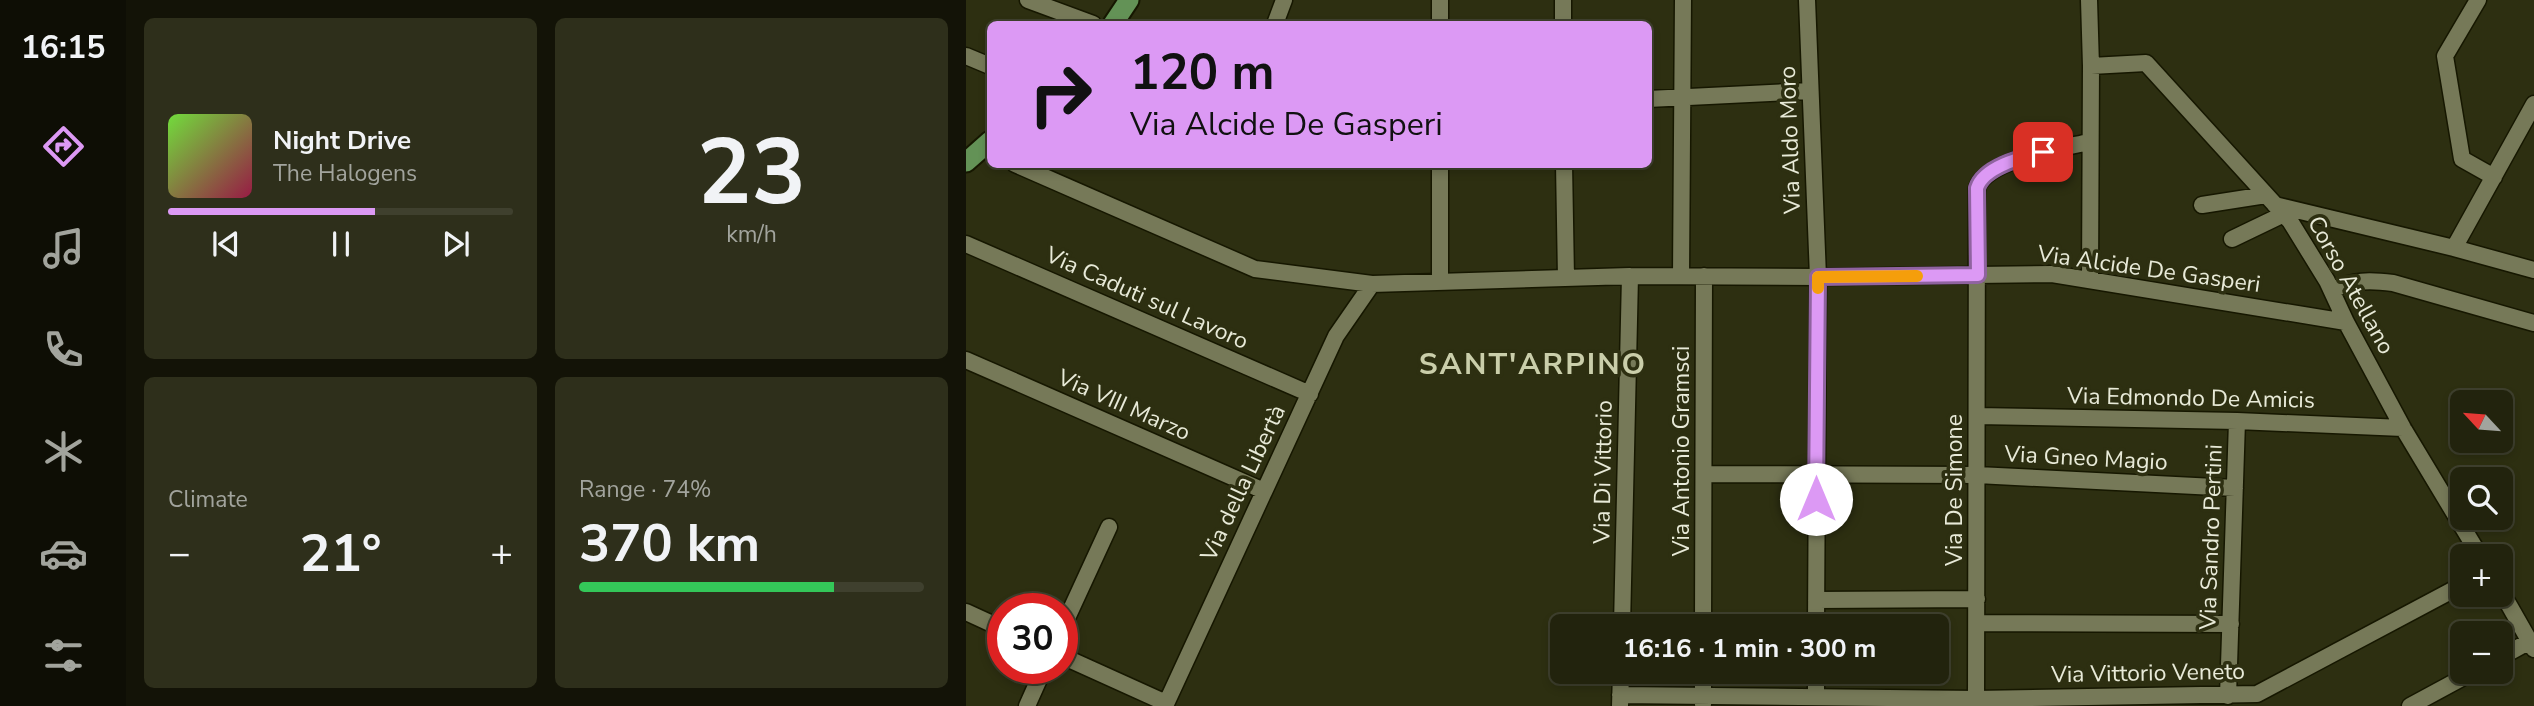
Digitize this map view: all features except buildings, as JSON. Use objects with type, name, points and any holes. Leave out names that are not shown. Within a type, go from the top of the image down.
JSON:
[{"type":"main road","points":[[1115,21],[1129,0]]},
{"type":"street","points":[[1028,0],[1085,21]]},
{"type":"street","points":[[1276,21],[1284,0]]},
{"type":"street","points":[[1440,0],[1440,21]]},
{"type":"street","points":[[1563,0],[1563,21]]},
{"type":"street","points":[[1681,276],[1683,0]]},
{"type":"street","name":"Via Aldo Moro","points":[[1807,0],[1818,277],[1816,614]]},
{"type":"street","points":[[2090,0],[2090,280]]},
{"type":"street","points":[[2478,0],[2445,56],[2462,159],[2494,177]]},
{"type":"street","points":[[966,56],[987,65]]},
{"type":"street","name":"Corso Atellano","points":[[2091,66],[2146,63],[2275,205],[2301,238],[2332,290],[2346,322],[2403,428],[2473,544]]},
{"type":"street","points":[[1652,99],[1810,91]]},
{"type":"street","points":[[2454,248],[2534,104]]},
{"type":"street","name":"Via De Simone","points":[[1976,703],[1977,188],[1979,182],[2009,162],[2090,142]]},
{"type":"street","name":"Via Alcide De Gasperi","points":[[1025,168],[1255,269],[1372,284],[1630,276],[2052,274],[2346,322]]},
{"type":"street","points":[[1440,168],[1440,281]]},
{"type":"street","points":[[1564,168],[1566,278]]},
{"type":"street","points":[[2202,205],[2275,205],[2534,270]]},
{"type":"street","points":[[2232,239],[2275,205]]},
{"type":"street","points":[[2301,238],[2305,212]]},
{"type":"street","name":"Via Caduti sul Lavoro","points":[[966,244],[1310,394]]},
{"type":"street","name":"Via Di Vittorio","points":[[1622,614],[1630,276]]},
{"type":"street","name":"Via Antonio Gramsci","points":[[1703,614],[1704,276]]},
{"type":"street","points":[[2332,290],[2352,281],[2393,283],[2534,323]]},
{"type":"street","name":"Via della Libertà","points":[[1165,705],[1336,337],[1372,284]]},
{"type":"street","name":"Via VIII Marzo","points":[[966,360],[1264,491]]},
{"type":"street","name":"Via Edmondo De Amicis","points":[[1977,416],[2237,421],[2403,428]]},
{"type":"street","name":"Via Sandro Pertini","points":[[2228,696],[2237,421]]},
{"type":"street","name":"Via Gneo Magio","points":[[1704,474],[1977,475],[2235,488]]},
{"type":"street","points":[[1078,594],[1109,527]]},
{"type":"street","name":"Via Vittorio Veneto","points":[[1620,700],[1976,703],[2257,695],[2450,591]]},
{"type":"street","points":[[1816,600],[1977,600]]},
{"type":"street","points":[[2510,607],[2532,645],[2513,652]]},
{"type":"street","points":[[966,612],[987,622]]},
{"type":"street","points":[[1976,623],[2231,624]]},
{"type":"street","points":[[1078,664],[1165,705]]},
{"type":"street","points":[[1027,706],[1037,684]]},
{"type":"street","points":[[1816,684],[1816,702]]},
{"type":"street","points":[[2410,706],[2451,684]]},
{"type":"slow traffic","points":[[1818,288],[1818,277],[1917,276]]},
{"type":"district","name":"SANT'ARPINO","points":[[1533,364]]},
{"type":"route","points":[[1816,499],[1818,277],[1978,275],[1979,182],[2009,162],[2043,152]]}]
